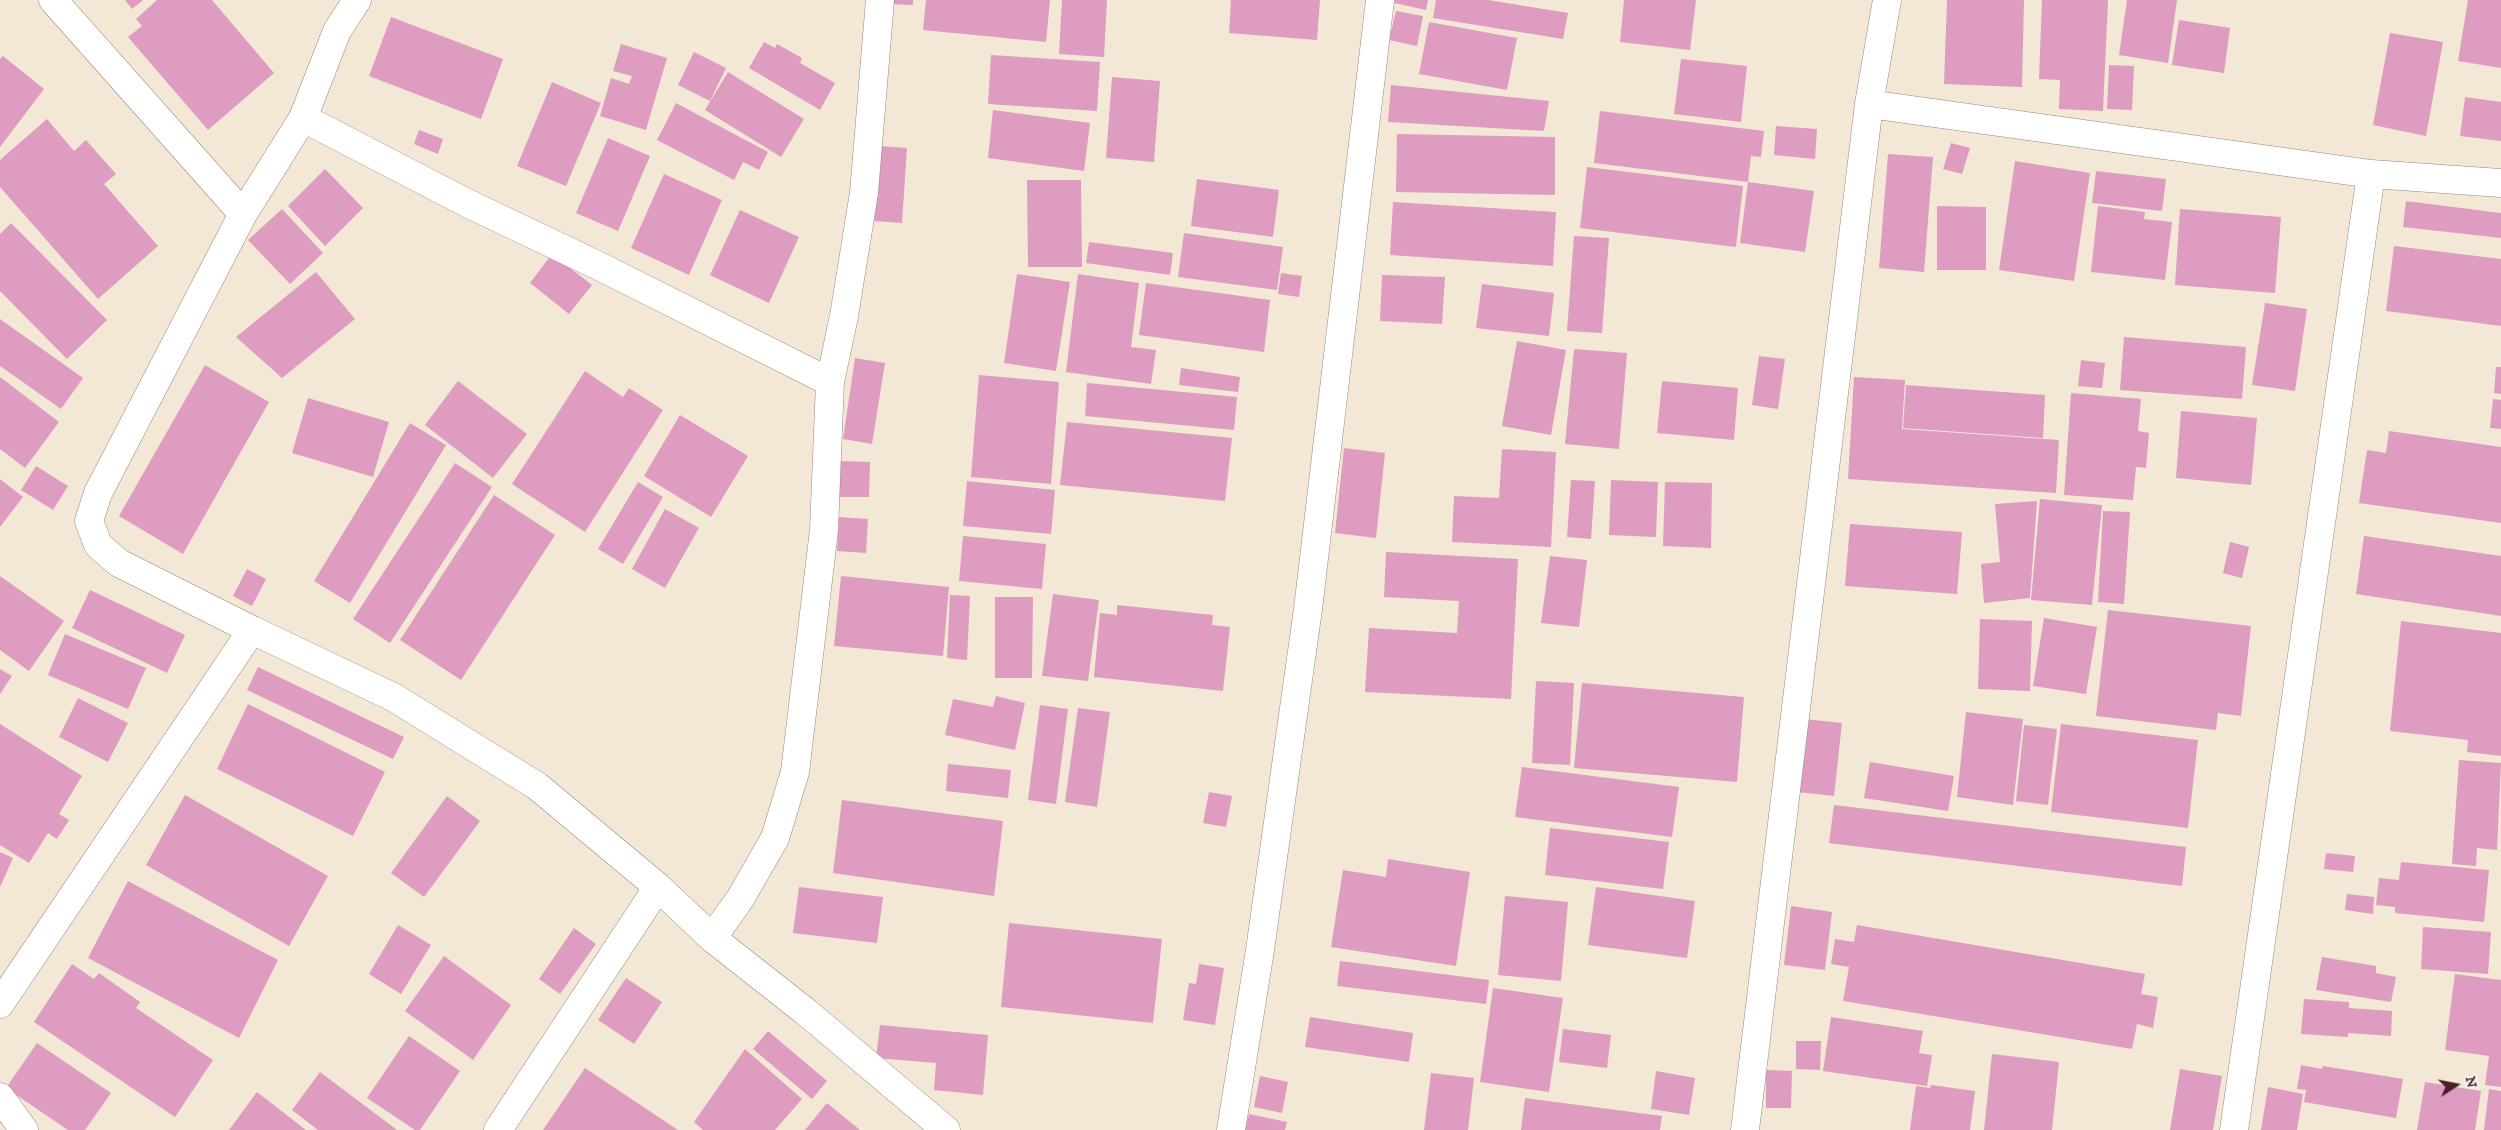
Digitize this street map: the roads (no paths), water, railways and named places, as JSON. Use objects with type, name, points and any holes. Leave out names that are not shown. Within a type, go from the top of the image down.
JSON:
[{"type":"street","points":[[52,0],[244,214]]},
{"type":"street","points":[[357,0],[337,31],[303,118],[244,214],[98,493],[89,521],[98,544],[118,563],[252,630],[393,697],[537,786],[658,887],[712,938],[806,1012],[946,1130]]},
{"type":"street","points":[[712,938],[740,899],[775,838],[795,772],[824,530],[830,382],[844,316],[864,193],[880,0]]},
{"type":"street","points":[[1231,1130],[1260,950],[1308,609],[1380,0]]},
{"type":"street","points":[[1745,1130],[1869,104],[1887,0]]},
{"type":"street","points":[[1869,104],[2371,174],[2501,182]]},
{"type":"street","points":[[303,118],[459,199],[830,382]]},
{"type":"street","points":[[2234,1130],[2371,174]]},
{"type":"street","points":[[0,1004],[252,630]]},
{"type":"street","points":[[498,1130],[658,887]]},
{"type":"street","points":[[0,1097],[24,1130]]}]
